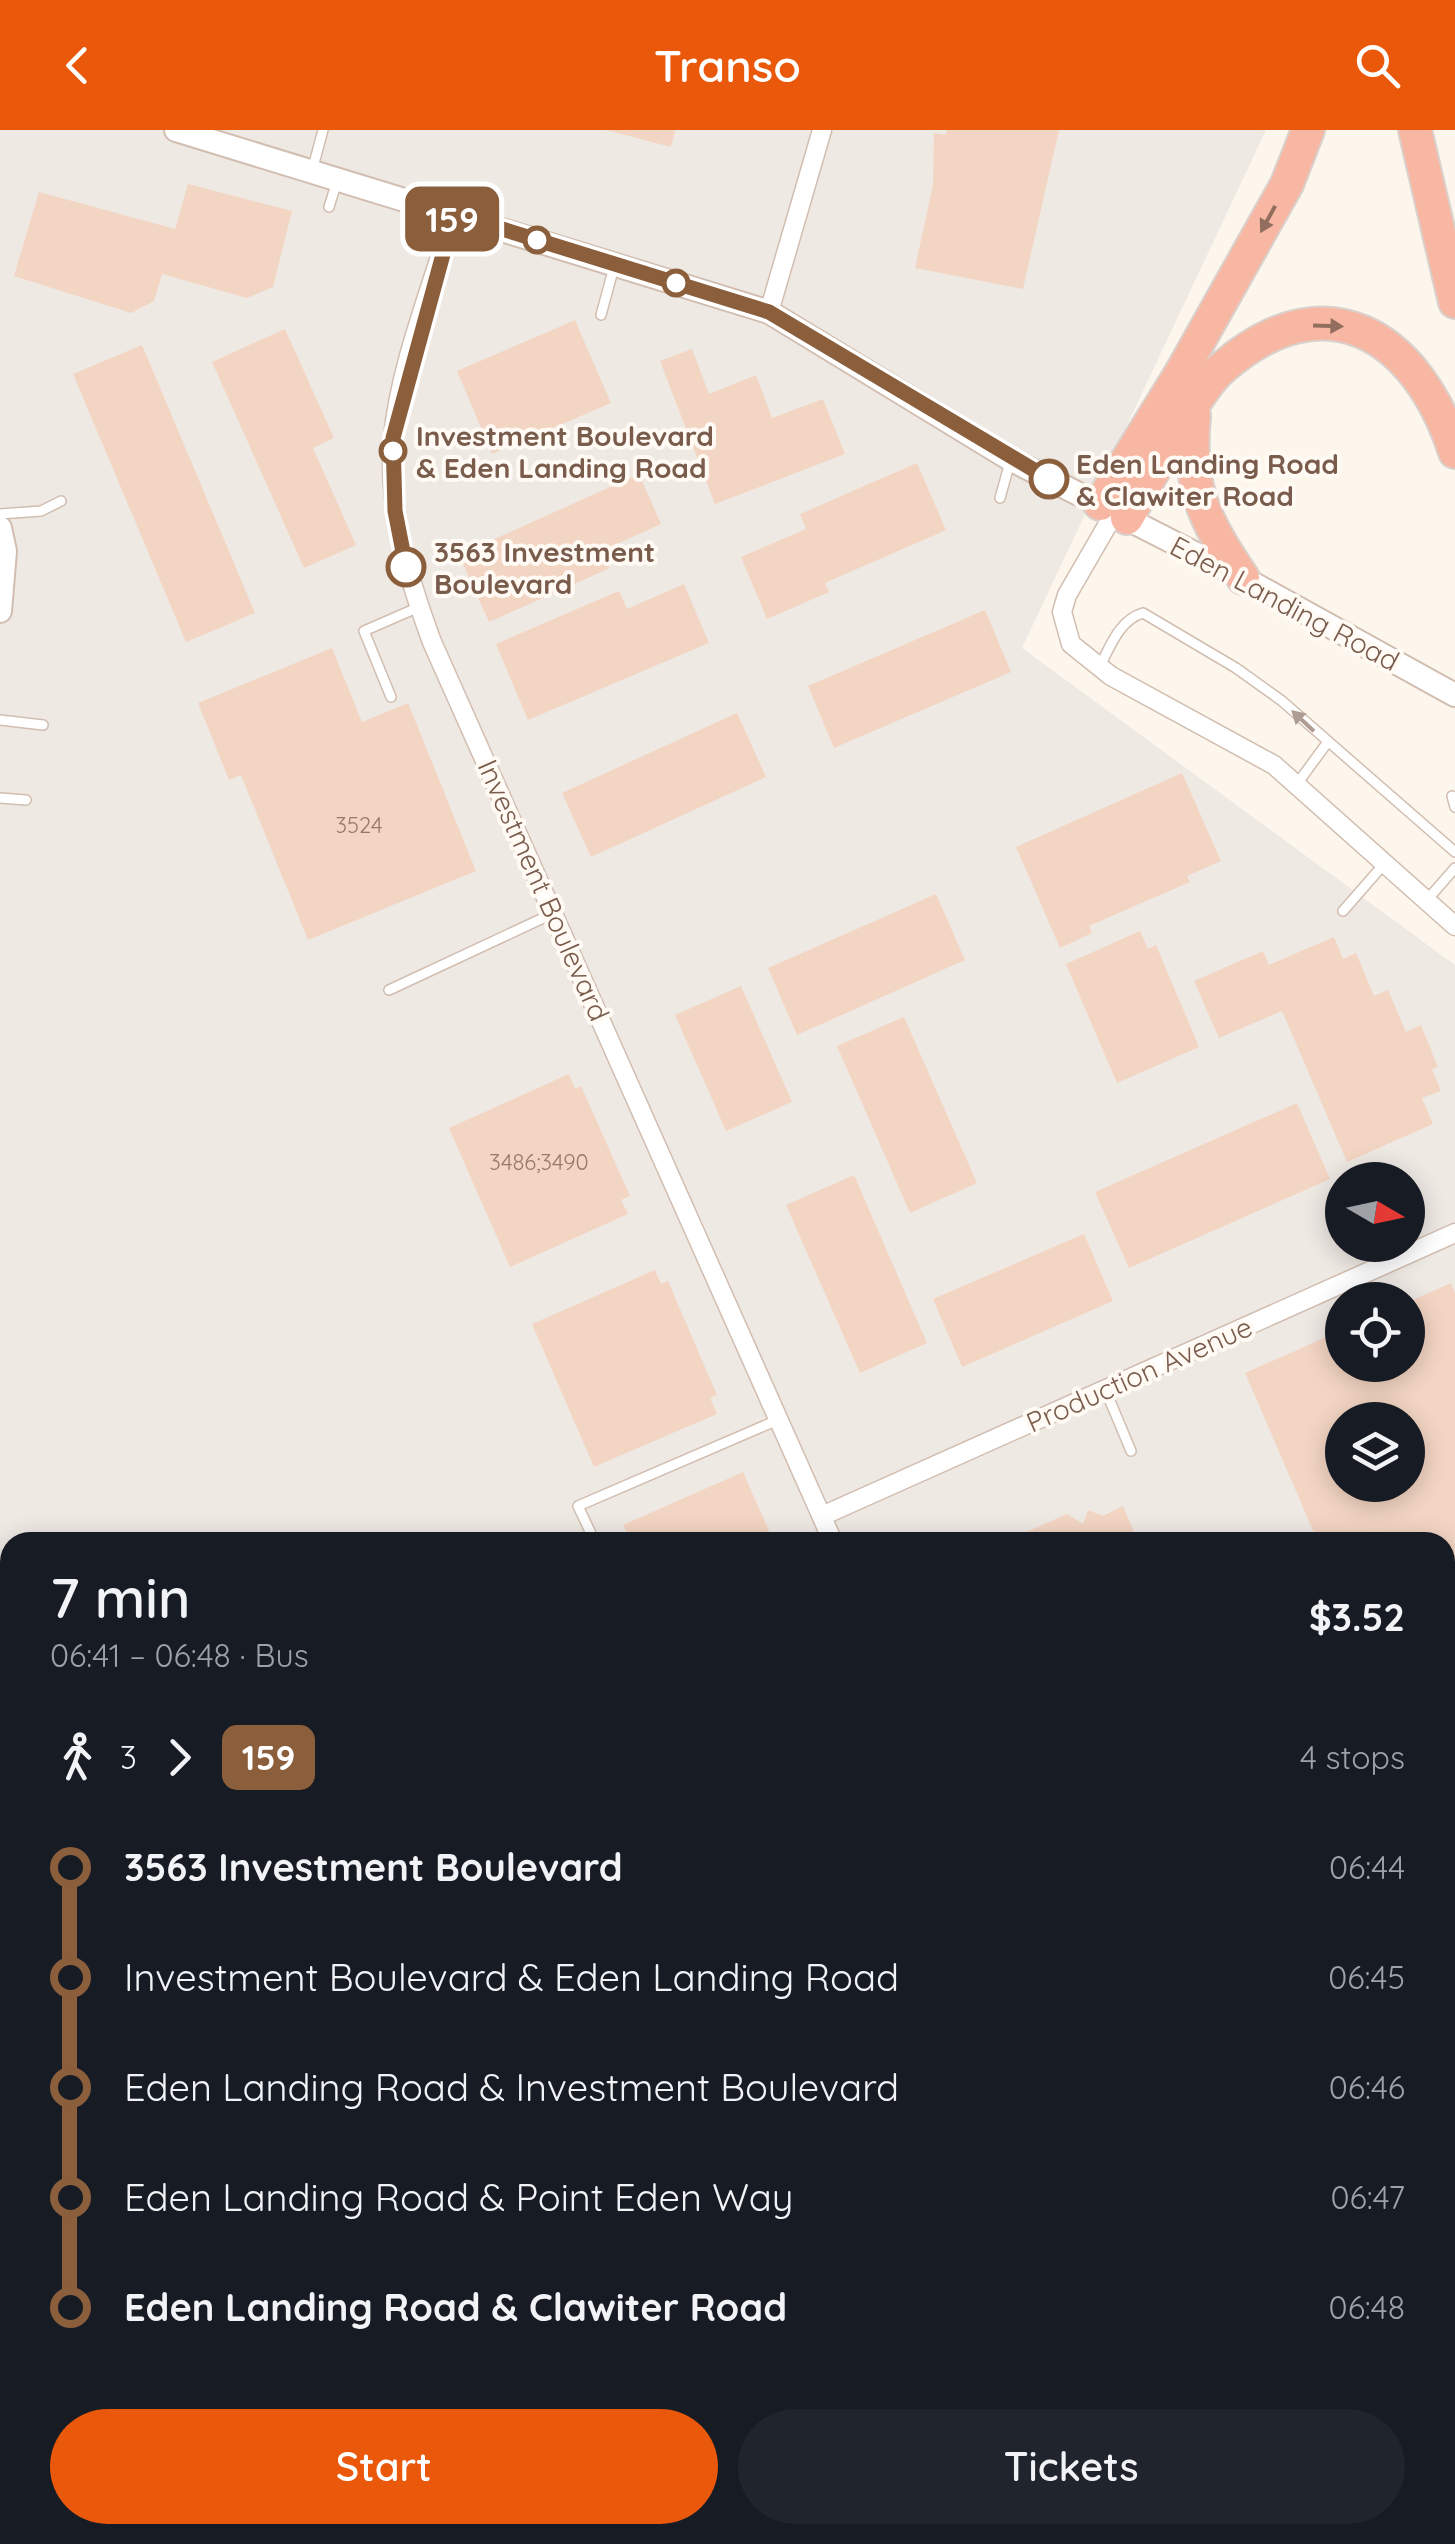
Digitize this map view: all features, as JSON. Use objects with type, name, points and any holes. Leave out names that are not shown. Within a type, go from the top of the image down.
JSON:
[{"type":"highway","points":[[1114,511],[1182,373],[1287,184],[1308,130]]},
{"type":"highway","points":[[1415,130],[1455,302]]},
{"type":"highway","points":[[1114,511],[1218,372],[1244,352],[1295,327],[1330,323],[1380,338],[1406,362],[1428,392],[1455,452]]},
{"type":"highway","points":[[1195,407],[1190,458],[1200,505],[1242,578]]},
{"type":"street","name":"Eden Landing Road","points":[[176,130],[769,312],[1010,459],[1242,578],[1453,694]]},
{"type":"street","points":[[769,312],[822,130]]},
{"type":"street","name":"Investment Boulevard","points":[[454,214],[393,438],[395,511],[419,607],[829,1532]]},
{"type":"street","points":[[1114,511],[1067,595],[1062,612],[1071,644],[1099,668],[1274,765],[1455,926]]},
{"type":"street","points":[[0,528],[5,551],[0,612]]},
{"type":"street","name":"Production Avenue","points":[[822,1516],[1455,1233]]},
{"type":"lane","points":[[312,171],[323,130]]},
{"type":"lane","points":[[329,206],[338,179]]},
{"type":"lane","points":[[601,315],[615,264]]},
{"type":"lane","points":[[1000,498],[1010,459]]},
{"type":"lane","points":[[0,514],[41,510],[62,501]]},
{"type":"lane","points":[[391,697],[364,631],[419,607]]},
{"type":"lane","points":[[1099,668],[1131,616],[1143,613],[1236,668],[1455,852]]},
{"type":"lane","points":[[0,720],[43,725]]},
{"type":"lane","points":[[1297,784],[1327,743]]},
{"type":"lane","points":[[0,798],[26,800]]},
{"type":"lane","points":[[1343,911],[1385,862]]},
{"type":"lane","points":[[1427,900],[1455,868]]},
{"type":"lane","points":[[389,990],[554,913]]},
{"type":"lane","points":[[1105,1389],[1132,1451]]},
{"type":"lane","points":[[590,1532],[578,1506],[780,1419]]},
{"type":"shaded area","points":[[0,130],[1266,130],[1022,648],[1455,965],[1455,1532],[0,1532]]},
{"type":"building","points":[[606,130],[675,130],[671,147]]},
{"type":"building","points":[[947,130],[1059,130],[1023,289],[915,268],[933,185],[934,133],[945,135]]},
{"type":"building","points":[[188,184],[292,211],[273,287],[247,298],[162,274],[154,301],[131,313],[14,276],[39,192],[175,229]]},
{"type":"building","points":[[575,320],[611,403],[492,454],[457,371]]},
{"type":"building","points":[[285,329],[334,438],[313,448],[356,545],[304,568],[212,362]]},
{"type":"building","points":[[142,345],[255,613],[186,642],[73,374]]},
{"type":"building","points":[[692,349],[709,394],[756,375],[772,418],[823,399],[845,454],[715,504],[660,361]]},
{"type":"building","points":[[917,463],[946,530],[825,583],[829,592],[767,619],[741,557],[806,529],[800,514]]},
{"type":"building","points":[[639,474],[661,524],[602,551],[610,568],[489,622],[459,555]]},
{"type":"building","points":[[684,584],[709,643],[528,720],[496,644],[619,591],[627,609]]},
{"type":"building","points":[[985,610],[1011,672],[834,748],[808,686]]},
{"type":"building","points":[[332,648],[362,722],[408,703],[476,871],[308,940],[241,775],[229,780],[198,703]]},
{"type":"building","points":[[737,713],[766,777],[591,857],[562,793]]},
{"type":"building","points":[[1182,773],[1221,861],[1187,876],[1190,882],[1089,926],[1092,933],[1060,948],[1016,847]]},
{"type":"building","points":[[936,894],[965,960],[797,1035],[768,968]]},
{"type":"building","points":[[1140,931],[1148,949],[1156,945],[1199,1047],[1117,1083],[1066,964]]},
{"type":"building","points":[[1334,937],[1343,959],[1356,953],[1374,996],[1388,990],[1406,1032],[1421,1025],[1438,1067],[1432,1069],[1441,1091],[1422,1098],[1433,1124],[1347,1162],[1282,1011],[1219,1038],[1194,981],[1263,951],[1269,965]]},
{"type":"building","points":[[741,986],[792,1102],[726,1131],[675,1015]]},
{"type":"building","points":[[904,1017],[977,1183],[910,1213],[837,1046]]},
{"type":"building","points":[[569,1074],[575,1089],[581,1086],[630,1196],[621,1200],[628,1214],[510,1267],[449,1128]]},
{"type":"building","points":[[1297,1103],[1325,1167],[1325,1181],[1129,1268],[1095,1192]]},
{"type":"building","points":[[854,1175],[927,1343],[860,1373],[786,1205]]},
{"type":"building","points":[[1084,1234],[1113,1301],[962,1367],[933,1299]]},
{"type":"building","points":[[655,1270],[661,1284],[668,1281],[717,1395],[710,1398],[717,1414],[594,1467],[532,1324]]},
{"type":"building","points":[[1451,1283],[1455,1293],[1455,1532],[1314,1532],[1245,1373],[1325,1338],[1325,1382],[1425,1382],[1425,1294]]},
{"type":"building","points":[[743,1472],[770,1532],[626,1532],[623,1525]]},
{"type":"building","points":[[1123,1506],[1134,1532],[1026,1532],[1067,1514],[1083,1524],[1088,1510],[1103,1516]]},
{"type":"bus line","name":"159","points":[[406,567],[395,511],[393,438],[408,370],[454,214],[769,312],[1049,479]]},
{"type":"place","name":"Investment Boulevard & Eden Landing Road","points":[[393,451]]},
{"type":"place","name":"Eden Landing Road & Clawiter Road","points":[[1049,479]]},
{"type":"place","name":"3563 Investment Boulevard","points":[[406,567]]}]
